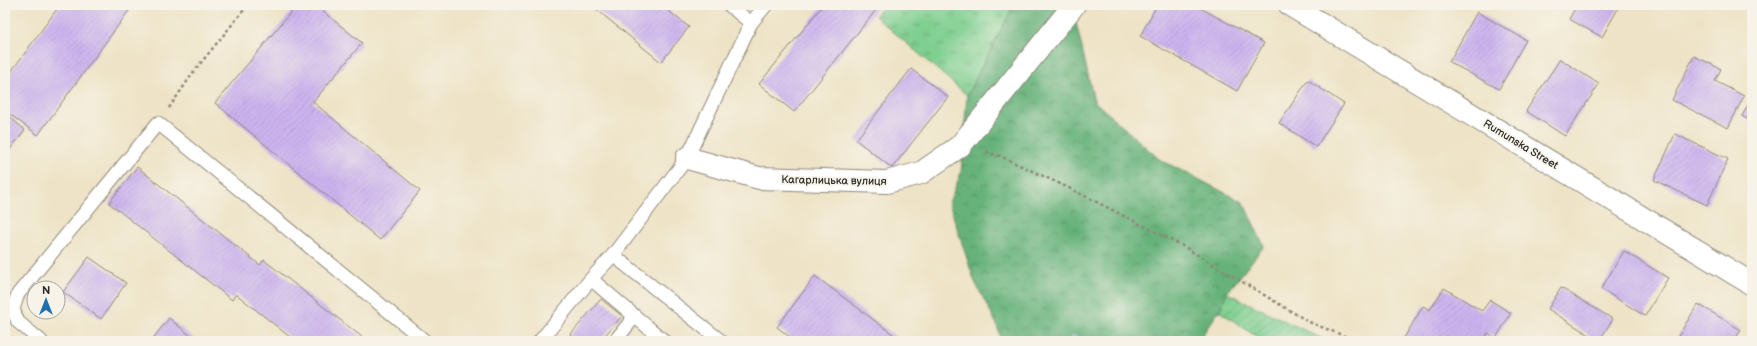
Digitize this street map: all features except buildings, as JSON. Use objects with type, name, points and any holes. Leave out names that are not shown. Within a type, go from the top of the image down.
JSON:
[{"type":"street","name":"Кагарлицька вулиця","points":[[688,158],[759,178],[887,182],[921,172],[960,146],[1074,5]]},
{"type":"street","name":"Rumunska Street","points":[[1290,5],[1752,284]]},
{"type":"lane","points":[[729,5],[751,23]]},
{"type":"lane","points":[[540,341],[591,279],[613,255],[688,158],[751,23],[766,5]]},
{"type":"lane","points":[[41,341],[18,322],[13,309],[18,294],[158,123],[425,341]]},
{"type":"lane","points":[[613,255],[721,341]]},
{"type":"lane","points":[[591,279],[664,341]]},
{"type":"lane","points":[[615,341],[635,316]]},
{"type":"path","points":[[158,123],[196,70],[248,5]]},
{"type":"path","points":[[960,146],[1000,156],[1071,189],[1181,245],[1309,322],[1357,341]]},
{"type":"green space","points":[[883,5],[1014,5],[967,95],[875,16]]},
{"type":"green space","points":[[1014,5],[1072,5],[1094,101],[1159,159],[1243,202],[1264,246],[1227,293],[1219,311],[1198,341],[1001,341],[997,325],[974,280],[949,203],[961,173],[967,95]]},
{"type":"green space","points":[[1227,293],[1327,341],[1263,341],[1219,311]]}]
